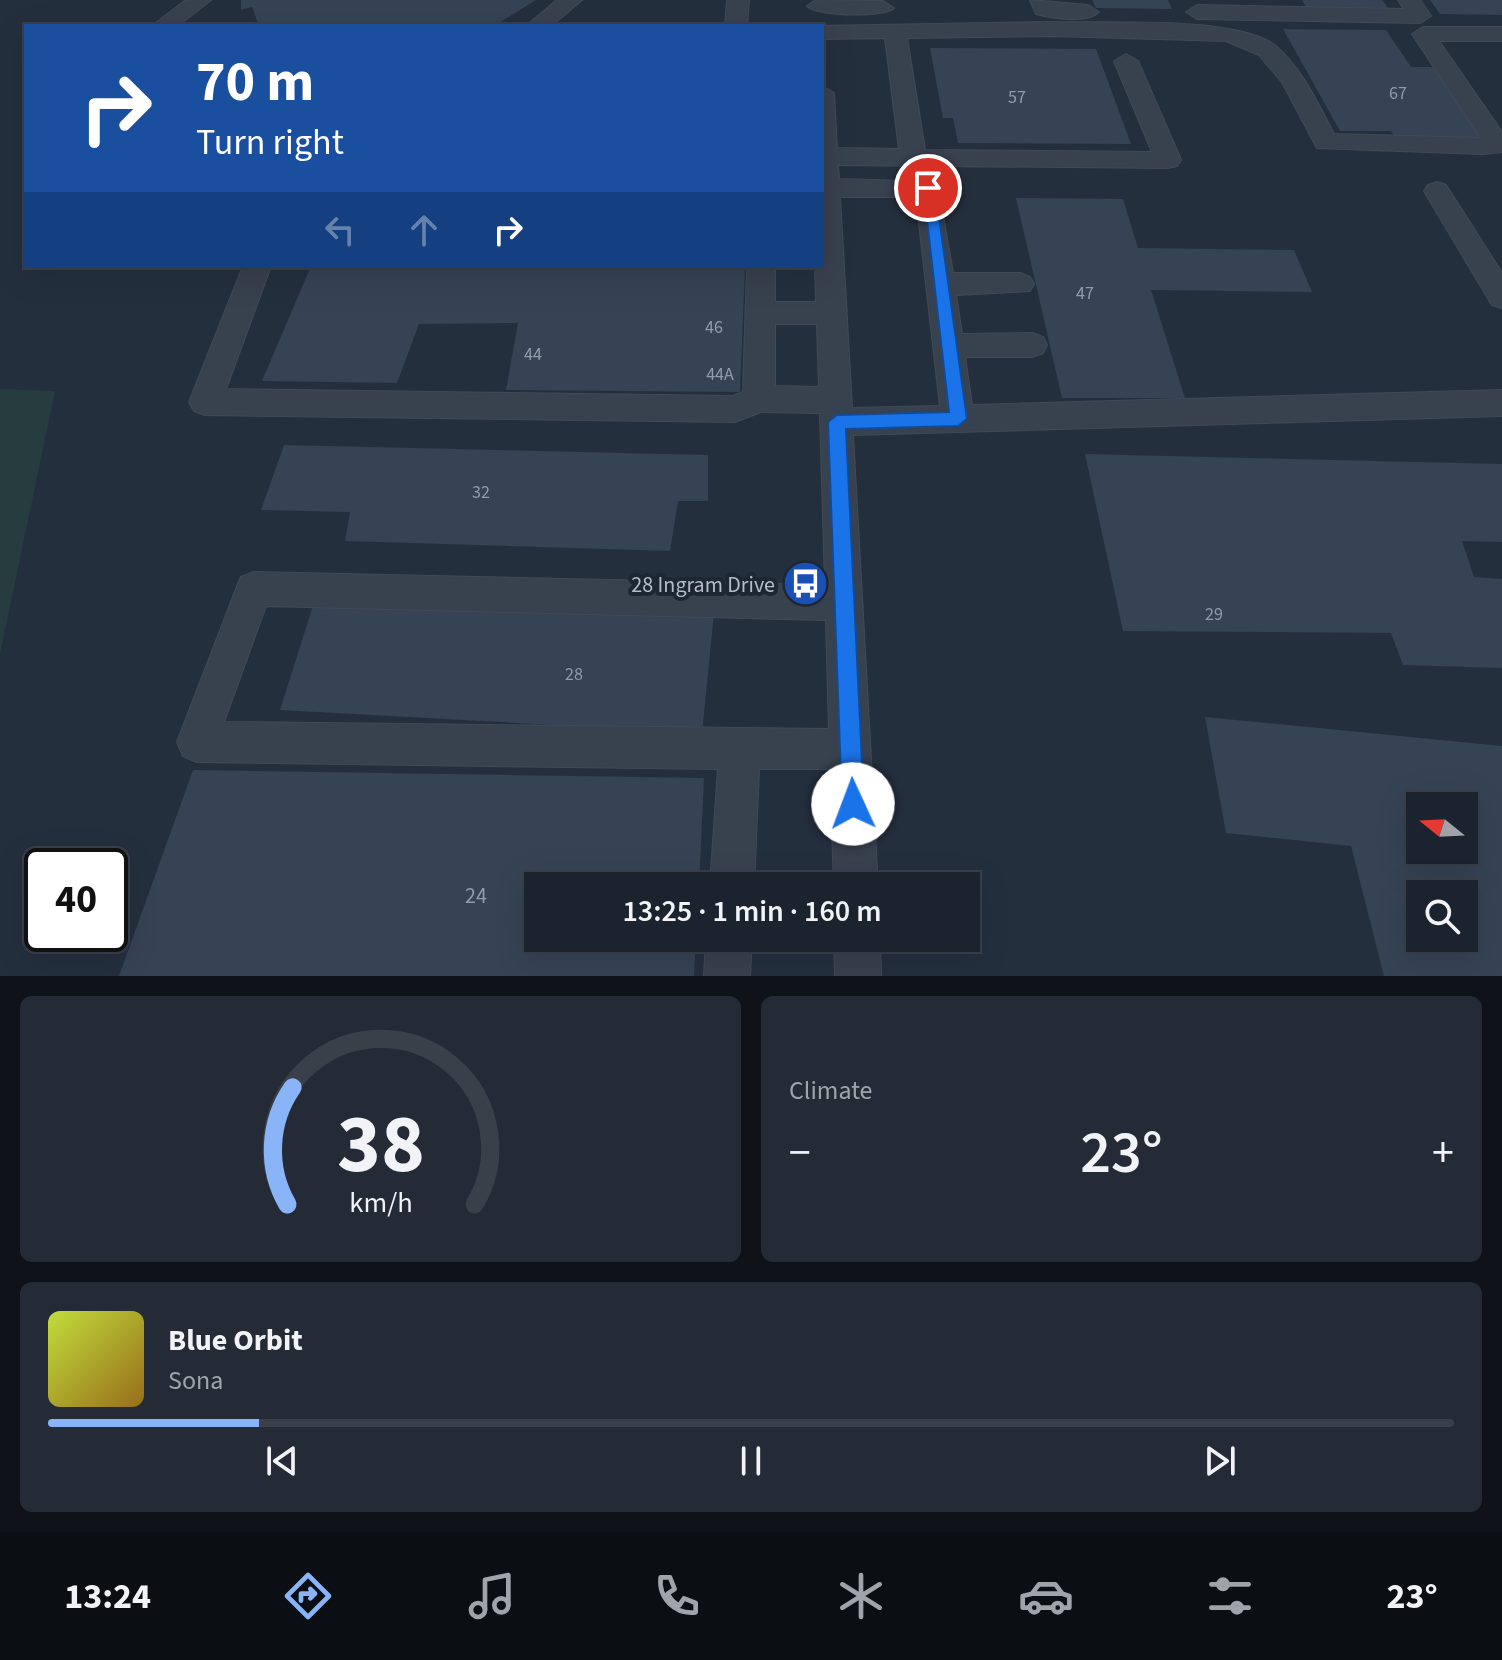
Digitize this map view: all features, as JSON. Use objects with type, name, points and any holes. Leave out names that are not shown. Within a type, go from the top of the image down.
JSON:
[{"type":"street","points":[[166,24],[200,0]]},
{"type":"street","points":[[540,24],[571,0]]},
{"type":"street","points":[[736,24],[738,0]]},
{"type":"street","points":[[958,8],[1042,4],[1415,8],[1502,18]]},
{"type":"street","points":[[818,11],[890,11],[1230,34],[1267,50],[1293,80],[1326,142],[1496,145],[1423,34],[1502,34]]},
{"type":"street","points":[[824,31],[890,11]]},
{"type":"street","points":[[890,11],[913,158]]},
{"type":"street","points":[[826,172],[913,158],[1168,160],[1126,61]]},
{"type":"street","points":[[824,132],[826,242],[833,313],[855,872]]},
{"type":"street","points":[[826,172],[928,188],[958,419]]},
{"type":"street","points":[[1437,191],[1502,297]]},
{"type":"street","points":[[256,268],[205,402],[735,409],[759,399],[836,411],[958,419],[1502,403]]},
{"type":"street","points":[[759,399],[761,268]]},
{"type":"street","points":[[940,284],[1020,284]]},
{"type":"street","points":[[761,313],[833,313]]},
{"type":"street","points":[[948,346],[1032,345]]},
{"type":"street","points":[[843,603],[254,589],[197,742],[851,749]]},
{"type":"street","points":[[733,872],[740,749]]},
{"type":"street","points":[[727,976],[728,952]]},
{"type":"street","points":[[857,952],[858,976]]},
{"type":"green space","points":[[0,389],[55,391],[0,654]]},
{"type":"building","points":[[241,0],[536,0],[497,24],[258,24],[252,7],[241,10]]},
{"type":"building","points":[[1092,0],[1168,0],[1172,9],[1096,8]]},
{"type":"building","points":[[1302,0],[1382,0],[1388,8],[1306,7]]},
{"type":"building","points":[[1430,0],[1502,0],[1502,15],[1440,14]]},
{"type":"building","points":[[1283,29],[1386,30],[1411,67],[1433,67],[1484,140],[1396,139],[1391,131],[1340,131]]},
{"type":"building","points":[[930,48],[1096,49],[1131,144],[958,143],[953,118],[943,118]]},
{"type":"building","points":[[1016,198],[1123,199],[1138,248],[1294,250],[1312,292],[1151,290],[1185,398],[1062,398]]},
{"type":"building","points":[[310,268],[745,268],[740,392],[506,390],[518,323],[419,324],[397,383],[262,381]]},
{"type":"building","points":[[284,445],[708,455],[708,501],[678,501],[670,551],[345,541],[350,512],[261,510]]},
{"type":"building","points":[[1085,454],[1502,464],[1502,542],[1462,541],[1474,577],[1502,579],[1502,668],[1403,665],[1391,633],[1123,631]]},
{"type":"building","points":[[316,596],[714,613],[702,733],[280,710]]},
{"type":"building","points":[[1205,717],[1502,746],[1502,976],[1384,976],[1351,846],[1226,833]]},
{"type":"building","points":[[193,770],[704,778],[700,872],[524,872],[524,952],[695,952],[694,976],[119,976]]},
{"type":"place","name":"28 Ingram Drive","points":[[806,584]]},
{"type":"route","points":[[853,804],[837,422],[958,419],[928,188]]}]
